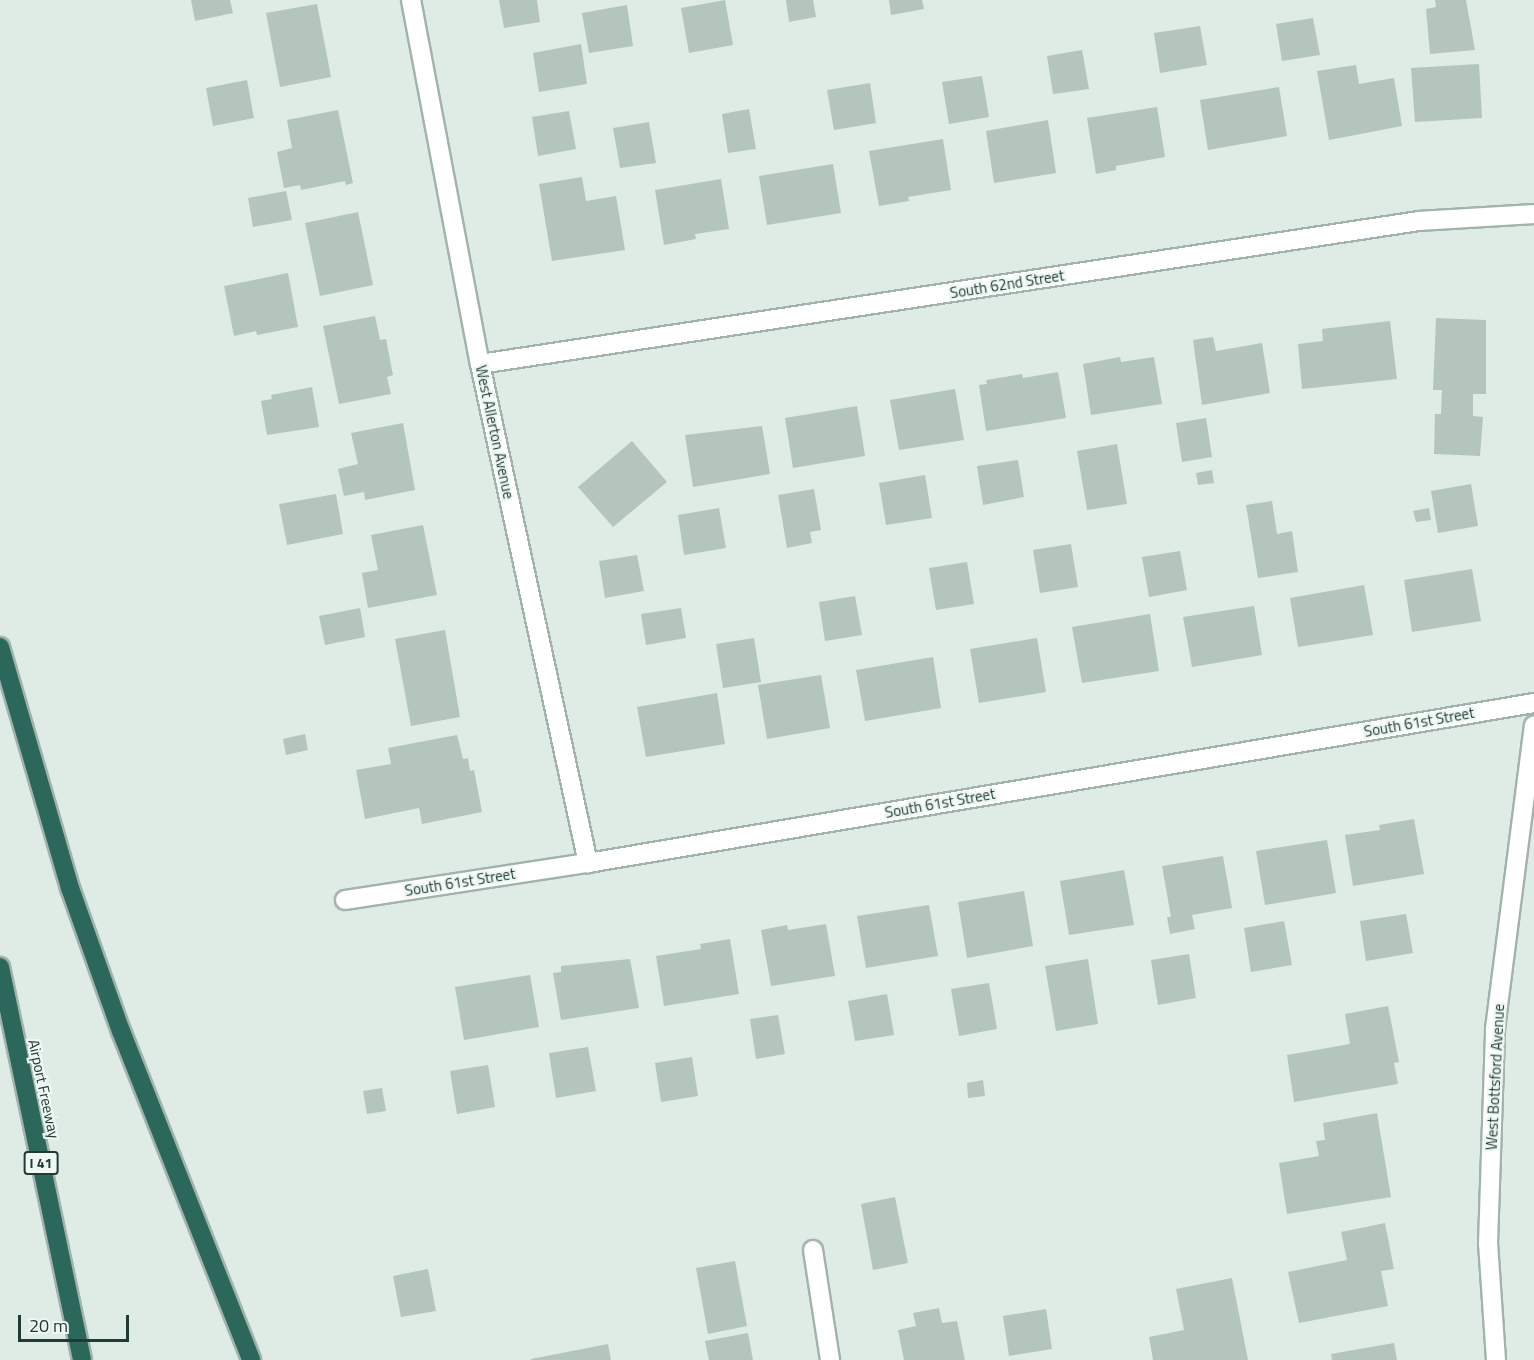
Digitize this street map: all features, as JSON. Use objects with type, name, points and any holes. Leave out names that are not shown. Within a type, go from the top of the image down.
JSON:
[{"type":"highway","points":[[0,646],[69,888],[121,1031],[251,1360]]},
{"type":"highway","name":"Airport Freeway","points":[[0,967],[82,1360]]},
{"type":"street","name":"West Allerton Avenue","points":[[411,0],[480,364],[588,863]]},
{"type":"street","name":"South 62nd Street","points":[[480,364],[1407,223],[1534,214]]},
{"type":"street","name":"South 61st Street","points":[[345,900],[588,863],[1534,702]]},
{"type":"street","name":"West Bottsford Avenue","points":[[1496,1360],[1488,1244],[1495,1029],[1534,724]]},
{"type":"street","points":[[813,1250],[830,1360]]},
{"type":"building","points":[[191,0],[230,0],[233,13],[195,21]]},
{"type":"building","points":[[499,0],[537,0],[540,22],[504,28]]},
{"type":"building","points":[[725,0],[733,45],[689,53],[681,8]]},
{"type":"building","points":[[786,0],[813,0],[816,17],[789,22]]},
{"type":"building","points":[[889,0],[922,0],[924,9],[891,15]]},
{"type":"building","points":[[1435,0],[1466,0],[1475,50],[1430,54],[1426,9],[1436,7]]},
{"type":"building","points":[[317,4],[331,77],[280,87],[266,13]]},
{"type":"building","points":[[627,5],[633,46],[589,53],[582,13]]},
{"type":"building","points":[[1313,18],[1320,55],[1282,61],[1276,24]]},
{"type":"building","points":[[1200,26],[1207,65],[1160,73],[1154,33]]},
{"type":"building","points":[[581,44],[587,84],[539,92],[533,53]]},
{"type":"building","points":[[1082,50],[1089,89],[1053,94],[1047,56]]},
{"type":"building","points":[[1479,64],[1482,118],[1415,122],[1411,68]]},
{"type":"building","points":[[1356,65],[1359,84],[1394,78],[1402,126],[1329,140],[1317,71]]},
{"type":"building","points":[[982,76],[989,117],[949,124],[942,82]]},
{"type":"building","points":[[247,80],[254,118],[213,126],[206,88]]},
{"type":"building","points":[[870,83],[876,123],[834,130],[827,90]]},
{"type":"building","points":[[1279,87],[1287,136],[1208,150],[1200,100]]},
{"type":"building","points":[[1157,107],[1165,157],[1116,166],[1116,170],[1096,174],[1087,118]]},
{"type":"building","points":[[749,109],[756,149],[728,153],[722,114]]},
{"type":"building","points":[[338,110],[353,183],[346,185],[345,181],[301,190],[300,185],[284,188],[277,152],[292,148],[287,120]]},
{"type":"building","points":[[569,111],[576,149],[538,156],[532,117]]},
{"type":"building","points":[[1048,120],[1056,173],[994,183],[986,131]]},
{"type":"building","points":[[649,122],[656,163],[620,168],[613,128]]},
{"type":"building","points":[[943,139],[951,190],[908,197],[909,201],[879,206],[869,151]]},
{"type":"building","points":[[833,164],[841,213],[767,225],[759,176]]},
{"type":"building","points":[[582,177],[586,201],[616,196],[625,250],[552,261],[539,184]]},
{"type":"building","points":[[721,179],[729,229],[695,234],[696,239],[664,245],[655,190]]},
{"type":"building","points":[[286,191],[292,220],[253,227],[248,198]]},
{"type":"building","points":[[358,212],[373,285],[320,296],[305,223]]},
{"type":"building","points":[[288,273],[298,327],[257,335],[256,331],[234,336],[224,286]]},
{"type":"building","points":[[375,316],[380,340],[386,339],[393,375],[387,377],[391,394],[339,404],[323,326]]},
{"type":"building","points":[[1436,318],[1486,320],[1486,394],[1473,394],[1473,416],[1483,417],[1480,456],[1434,454],[1435,414],[1441,414],[1442,390],[1433,390]]},
{"type":"building","points":[[1390,321],[1397,379],[1302,389],[1298,344],[1323,341],[1322,329]]},
{"type":"building","points":[[1213,337],[1216,351],[1262,343],[1270,393],[1202,405],[1193,340]]},
{"type":"building","points":[[1120,357],[1121,362],[1154,357],[1162,404],[1091,415],[1083,364]]},
{"type":"building","points":[[1058,372],[1066,418],[986,431],[979,385],[987,384],[986,380],[1022,374],[1023,378]]},
{"type":"building","points":[[312,387],[319,427],[267,435],[261,401],[272,399],[271,395]]},
{"type":"building","points":[[955,389],[964,440],[899,450],[890,400]]},
{"type":"building","points":[[857,406],[865,456],[793,468],[785,418]]},
{"type":"building","points":[[1206,418],[1212,457],[1182,462],[1176,423]]},
{"type":"building","points":[[403,423],[415,490],[365,500],[364,492],[344,496],[338,469],[358,464],[351,433]]},
{"type":"building","points":[[762,426],[770,474],[693,487],[685,435]]},
{"type":"building","points":[[632,441],[667,482],[613,527],[578,487]]},
{"type":"building","points":[[1117,444],[1127,504],[1087,510],[1077,451]]},
{"type":"building","points":[[1018,460],[1024,497],[983,505],[977,466]]},
{"type":"building","points":[[1212,470],[1214,483],[1198,485],[1196,473]]},
{"type":"building","points":[[925,475],[932,518],[886,525],[879,483]]},
{"type":"building","points":[[1471,484],[1478,526],[1438,533],[1431,491]]},
{"type":"building","points":[[814,489],[821,530],[810,532],[812,543],[787,548],[778,495]]},
{"type":"building","points":[[336,494],[343,534],[287,545],[279,504]]},
{"type":"building","points":[[1272,501],[1277,534],[1292,531],[1298,572],[1258,578],[1246,505]]},
{"type":"building","points":[[719,508],[726,548],[684,555],[678,515]]},
{"type":"building","points":[[1429,508],[1431,520],[1416,522],[1413,511]]},
{"type":"building","points":[[423,525],[437,595],[368,608],[362,573],[378,570],[371,535]]},
{"type":"building","points":[[1071,544],[1078,587],[1040,593],[1033,550]]},
{"type":"building","points":[[1180,551],[1187,590],[1149,597],[1142,557]]},
{"type":"building","points":[[637,555],[644,591],[605,598],[599,561]]},
{"type":"building","points":[[967,562],[974,604],[936,610],[929,568]]},
{"type":"building","points":[[1472,569],[1481,621],[1412,632],[1404,580]]},
{"type":"building","points":[[1364,585],[1373,635],[1298,647],[1290,598]]},
{"type":"building","points":[[855,596],[862,635],[825,641],[819,602]]},
{"type":"building","points":[[1254,606],[1262,655],[1192,667],[1183,617]]},
{"type":"building","points":[[360,608],[365,637],[325,645],[319,616]]},
{"type":"building","points":[[681,608],[686,638],[646,645],[641,614]]},
{"type":"building","points":[[1150,614],[1159,671],[1082,683],[1072,627]]},
{"type":"building","points":[[445,630],[460,717],[411,726],[395,639]]},
{"type":"building","points":[[754,638],[761,682],[723,688],[716,644]]},
{"type":"building","points":[[1037,638],[1046,692],[979,703],[970,649]]},
{"type":"building","points":[[933,657],[941,708],[865,721],[856,670]]},
{"type":"building","points":[[821,675],[830,728],[767,739],[758,685]]},
{"type":"building","points":[[717,693],[725,744],[646,757],[637,707]]},
{"type":"building","points":[[305,734],[308,750],[286,755],[283,739]]},
{"type":"building","points":[[457,735],[463,759],[468,758],[470,771],[474,770],[482,812],[422,824],[419,808],[365,819],[356,770],[391,764],[388,748]]},
{"type":"building","points":[[1414,819],[1424,874],[1353,886],[1345,835],[1380,830],[1379,825]]},
{"type":"building","points":[[1327,840],[1336,893],[1265,905],[1256,851]]},
{"type":"building","points":[[1223,856],[1232,908],[1192,915],[1195,929],[1170,934],[1167,917],[1171,917],[1162,866]]},
{"type":"building","points":[[1124,870],[1134,925],[1069,935],[1060,881]]},
{"type":"building","points":[[1024,891],[1033,946],[967,958],[958,902]]},
{"type":"building","points":[[929,905],[938,956],[866,968],[857,916]]},
{"type":"building","points":[[1406,914],[1413,953],[1366,961],[1360,921]]},
{"type":"building","points":[[1284,921],[1292,965],[1251,972],[1244,928]]},
{"type":"building","points":[[826,924],[835,976],[771,986],[761,930],[787,925],[788,930]]},
{"type":"building","points":[[730,939],[739,994],[664,1006],[656,956],[701,949],[700,944]]},
{"type":"building","points":[[1189,954],[1196,998],[1158,1005],[1151,960]]},
{"type":"building","points":[[630,959],[639,1008],[561,1020],[553,973],[561,972],[561,966]]},
{"type":"building","points":[[1088,959],[1098,1024],[1056,1031],[1045,966]]},
{"type":"building","points":[[530,975],[539,1027],[464,1040],[455,987]]},
{"type":"building","points":[[989,983],[997,1029],[959,1036],[951,989]]},
{"type":"building","points":[[887,994],[894,1035],[855,1041],[848,1001]]},
{"type":"building","points":[[1388,1006],[1399,1062],[1394,1063],[1398,1084],[1294,1102],[1287,1055],[1350,1044],[1345,1014]]},
{"type":"building","points":[[778,1015],[785,1054],[756,1059],[750,1019]]},
{"type":"building","points":[[588,1047],[596,1091],[556,1098],[549,1053]]},
{"type":"building","points":[[692,1057],[698,1096],[661,1102],[655,1063]]},
{"type":"building","points":[[488,1065],[495,1107],[457,1114],[450,1071]]},
{"type":"building","points":[[983,1080],[985,1096],[968,1098],[967,1083]]},
{"type":"building","points":[[382,1088],[386,1111],[367,1114],[363,1091]]},
{"type":"building","points":[[1377,1113],[1391,1197],[1287,1214],[1279,1163],[1319,1156],[1316,1141],[1325,1140],[1323,1123]]},
{"type":"building","points":[[895,1197],[908,1263],[873,1270],[861,1204]]},
{"type":"building","points":[[1385,1223],[1394,1269],[1381,1271],[1388,1306],[1299,1323],[1288,1272],[1347,1260],[1341,1232]]},
{"type":"building","points":[[735,1261],[747,1326],[708,1334],[696,1268]]},
{"type":"building","points":[[428,1269],[436,1311],[401,1317],[393,1276]]},
{"type":"building","points":[[1232,1278],[1248,1360],[1153,1360],[1149,1337],[1184,1330],[1176,1289]]},
{"type":"building","points":[[939,1308],[942,1323],[957,1321],[965,1360],[904,1360],[898,1330],[916,1326],[913,1313]]},
{"type":"building","points":[[1046,1309],[1052,1349],[1009,1356],[1003,1316]]},
{"type":"building","points":[[748,1333],[753,1360],[709,1360],[705,1341]]},
{"type":"building","points":[[1394,1343],[1397,1360],[1332,1360],[1331,1354]]},
{"type":"building","points":[[608,1344],[611,1360],[531,1360],[531,1359]]}]
